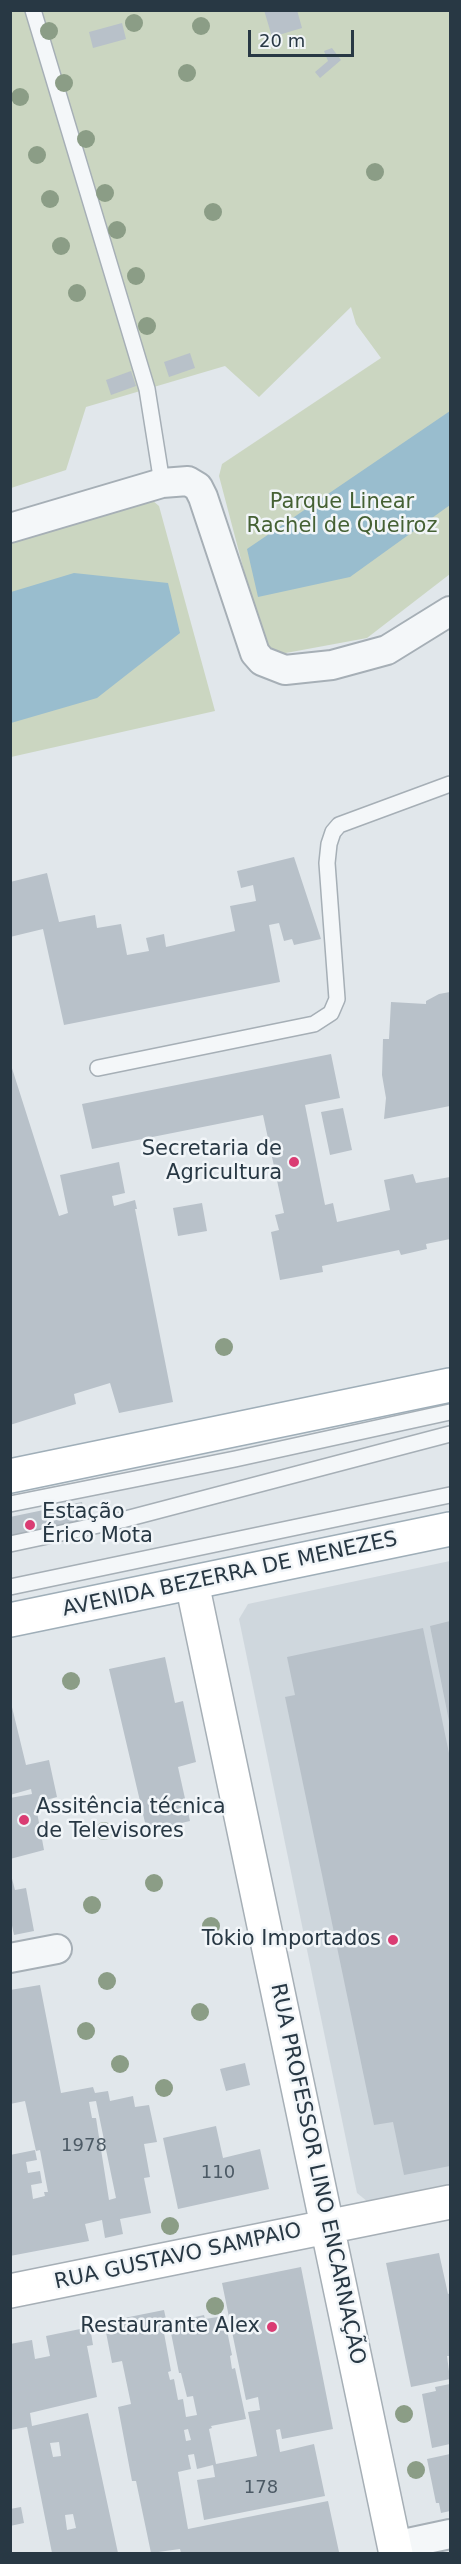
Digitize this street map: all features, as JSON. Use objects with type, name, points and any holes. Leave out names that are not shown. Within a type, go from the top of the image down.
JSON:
[{"type":"street","points":[[10,528],[162,483],[188,482],[198,487],[248,637],[262,661],[273,667],[306,669],[332,665],[387,650],[450,611]]},
{"type":"street","points":[[10,1476],[450,1385]]},
{"type":"street","name":"AVENIDA BEZERRA DE MENEZES","points":[[10,1620],[450,1529]]},
{"type":"street","name":"RUA PROFESSOR LINO ENCARNAÇÃO","points":[[192,1583],[395,2549]]},
{"type":"street","points":[[10,1958],[57,1949]]},
{"type":"street","name":"RUA GUSTAVO SAMPAIO","points":[[10,2291],[450,2202]]},
{"type":"street","points":[[395,2549],[450,2534]]},
{"type":"lane","points":[[33,10],[147,389],[162,483]]},
{"type":"lane","points":[[98,1068],[314,1024],[331,1013],[337,999],[327,863],[333,832],[339,825],[450,784]]},
{"type":"lane","points":[[10,1504],[235,1459],[450,1412]]},
{"type":"lane","points":[[10,1544],[122,1520],[450,1434]]},
{"type":"lane","name":"AVENIDA BEZERRA DE MENEZES","points":[[10,1587],[450,1496]]},
{"type":"shaded area","name":"Tokio Importados","points":[[450,1561],[450,2189],[373,2206],[357,2193],[239,1619],[248,1604]]},
{"type":"green space","name":"Parque Linear Rachel de Queiroz","points":[[11,11],[450,11],[450,574],[367,638],[275,655],[263,643],[219,476],[222,464],[381,358],[356,324],[351,307],[259,397],[225,366],[86,407],[66,470],[11,488]]},
{"type":"green space","points":[[152,500],[159,506],[215,711],[11,757],[10,539]]},
{"type":"water","points":[[450,411],[450,505],[350,577],[258,597],[247,549]]},
{"type":"water","points":[[74,573],[168,583],[180,633],[97,698],[11,723],[11,592]]},
{"type":"building","points":[[264,10],[297,10],[302,28],[272,37]]},
{"type":"building","points":[[122,23],[126,39],[93,48],[89,32]]},
{"type":"building","points":[[332,48],[341,60],[320,78],[315,72],[328,61],[324,51]]},
{"type":"building","points":[[190,353],[195,368],[169,377],[164,362]]},
{"type":"building","points":[[131,371],[136,386],[111,395],[106,380]]},
{"type":"building","points":[[294,857],[321,939],[294,945],[292,939],[284,941],[279,923],[269,925],[280,982],[64,1025],[43,929],[10,937],[10,882],[47,873],[59,922],[95,915],[97,928],[121,924],[127,955],[149,951],[146,938],[164,934],[166,947],[235,931],[230,906],[256,901],[253,885],[241,888],[237,871]]},
{"type":"building","points":[[450,992],[450,1106],[384,1119],[386,1098],[382,1075],[383,1039],[389,1039],[391,1002],[426,1004],[426,1001],[439,994]]},
{"type":"building","name":"Secretaria de Agricultura","points":[[331,1054],[340,1098],[305,1105],[325,1205],[333,1203],[337,1222],[390,1210],[384,1180],[413,1174],[416,1183],[450,1177],[450,1239],[426,1244],[427,1249],[401,1255],[399,1250],[322,1266],[323,1272],[280,1280],[271,1232],[279,1230],[275,1215],[284,1213],[263,1115],[92,1149],[82,1104]]},
{"type":"building","points":[[10,1062],[59,1216],[68,1213],[60,1175],[119,1162],[125,1193],[112,1196],[114,1206],[135,1200],[173,1402],[119,1413],[110,1383],[74,1394],[76,1404],[10,1425]]},
{"type":"building","points":[[343,1108],[352,1150],[330,1155],[321,1112]]},
{"type":"building","points":[[202,1203],[207,1231],[178,1236],[173,1208]]},
{"type":"building","points":[[82,1502],[86,1519],[10,1536],[10,1517]]},
{"type":"building","points":[[450,1621],[450,1720],[449,1721],[430,1626]]},
{"type":"building","name":"Tokio Importados","points":[[423,1628],[450,1758],[450,2166],[404,2175],[393,2122],[374,2125],[285,1697],[295,1695],[287,1657]]},
{"type":"building","points":[[165,1657],[175,1703],[183,1701],[196,1762],[178,1767],[190,1821],[147,1831],[109,1669]]},
{"type":"building","points":[[11,1703],[26,1765],[49,1760],[57,1797],[46,1800],[48,1810],[37,1812],[44,1850],[10,1859],[10,1798],[32,1794],[31,1789],[10,1795]]},
{"type":"building","points":[[10,1871],[15,1890],[26,1888],[34,1931],[14,1935],[10,1916]]},
{"type":"building","points":[[40,1985],[61,2093],[93,2087],[95,2093],[108,2091],[110,2101],[133,2096],[135,2107],[149,2105],[157,2142],[144,2144],[150,2177],[144,2178],[151,2213],[120,2219],[123,2234],[105,2238],[102,2220],[85,2224],[89,2241],[10,2256],[10,2155],[35,2150],[37,2160],[26,2162],[28,2173],[40,2171],[42,2183],[31,2185],[33,2199],[45,2196],[44,2192],[48,2192],[40,2150],[36,2151],[25,2101],[10,2104],[10,1990]],"holes":[[[96,2101],[116,2198],[109,2200],[96,2118],[92,2118],[89,2102]]]},
{"type":"building","points":[[245,2063],[250,2085],[226,2091],[220,2069]]},
{"type":"building","points":[[216,2126],[223,2158],[260,2149],[269,2189],[178,2209],[163,2138]]},
{"type":"building","points":[[439,2253],[448,2294],[450,2293],[450,2356],[447,2356],[450,2379],[411,2387],[386,2263]]},
{"type":"building","points":[[301,2267],[333,2429],[282,2439],[280,2429],[276,2430],[280,2452],[314,2444],[325,2496],[204,2520],[197,2480],[215,2477],[213,2465],[197,2469],[194,2454],[188,2455],[191,2469],[178,2472],[188,2529],[328,2501],[339,2552],[181,2553],[180,2549],[151,2553],[136,2481],[132,2481],[118,2407],[131,2404],[122,2361],[112,2363],[104,2322],[164,2310],[169,2333],[164,2333],[171,2371],[168,2372],[170,2380],[174,2379],[178,2400],[183,2399],[186,2417],[197,2415],[193,2396],[187,2397],[181,2373],[179,2373],[169,2323],[204,2315],[205,2319],[224,2316],[232,2355],[230,2356],[232,2369],[235,2368],[246,2419],[211,2426],[212,2428],[209,2429],[216,2464],[257,2456],[248,2412],[260,2410],[258,2397],[246,2400],[222,2283]],"holes":[[[188,2429],[191,2440],[186,2441],[184,2430]]]},
{"type":"building","points":[[90,2327],[93,2345],[87,2346],[97,2397],[30,2413],[32,2426],[88,2413],[118,2553],[52,2553],[27,2427],[10,2430],[10,2344],[32,2340],[35,2359],[50,2356],[46,2336]],"holes":[[[59,2442],[61,2456],[53,2457],[50,2443]],[[73,2514],[76,2528],[67,2530],[65,2515]]]},
{"type":"building","points":[[450,2384],[450,2444],[432,2448],[422,2394],[436,2391],[435,2387]]},
{"type":"building","points":[[450,2454],[450,2511],[441,2513],[439,2503],[436,2503],[427,2459]]},
{"type":"building","points":[[21,2507],[24,2523],[10,2526],[10,2509]]},
{"type":"place","name":"Secretaria de Agricultura","points":[[294,1162]]},
{"type":"place","name":"Estação Érico Mota","points":[[30,1525]]},
{"type":"place","name":"Assitência técnica de Televisores","points":[[24,1820]]},
{"type":"place","name":"Tokio Importados","points":[[393,1940]]},
{"type":"place","name":"Restaurante Alex","points":[[272,2327]]}]
